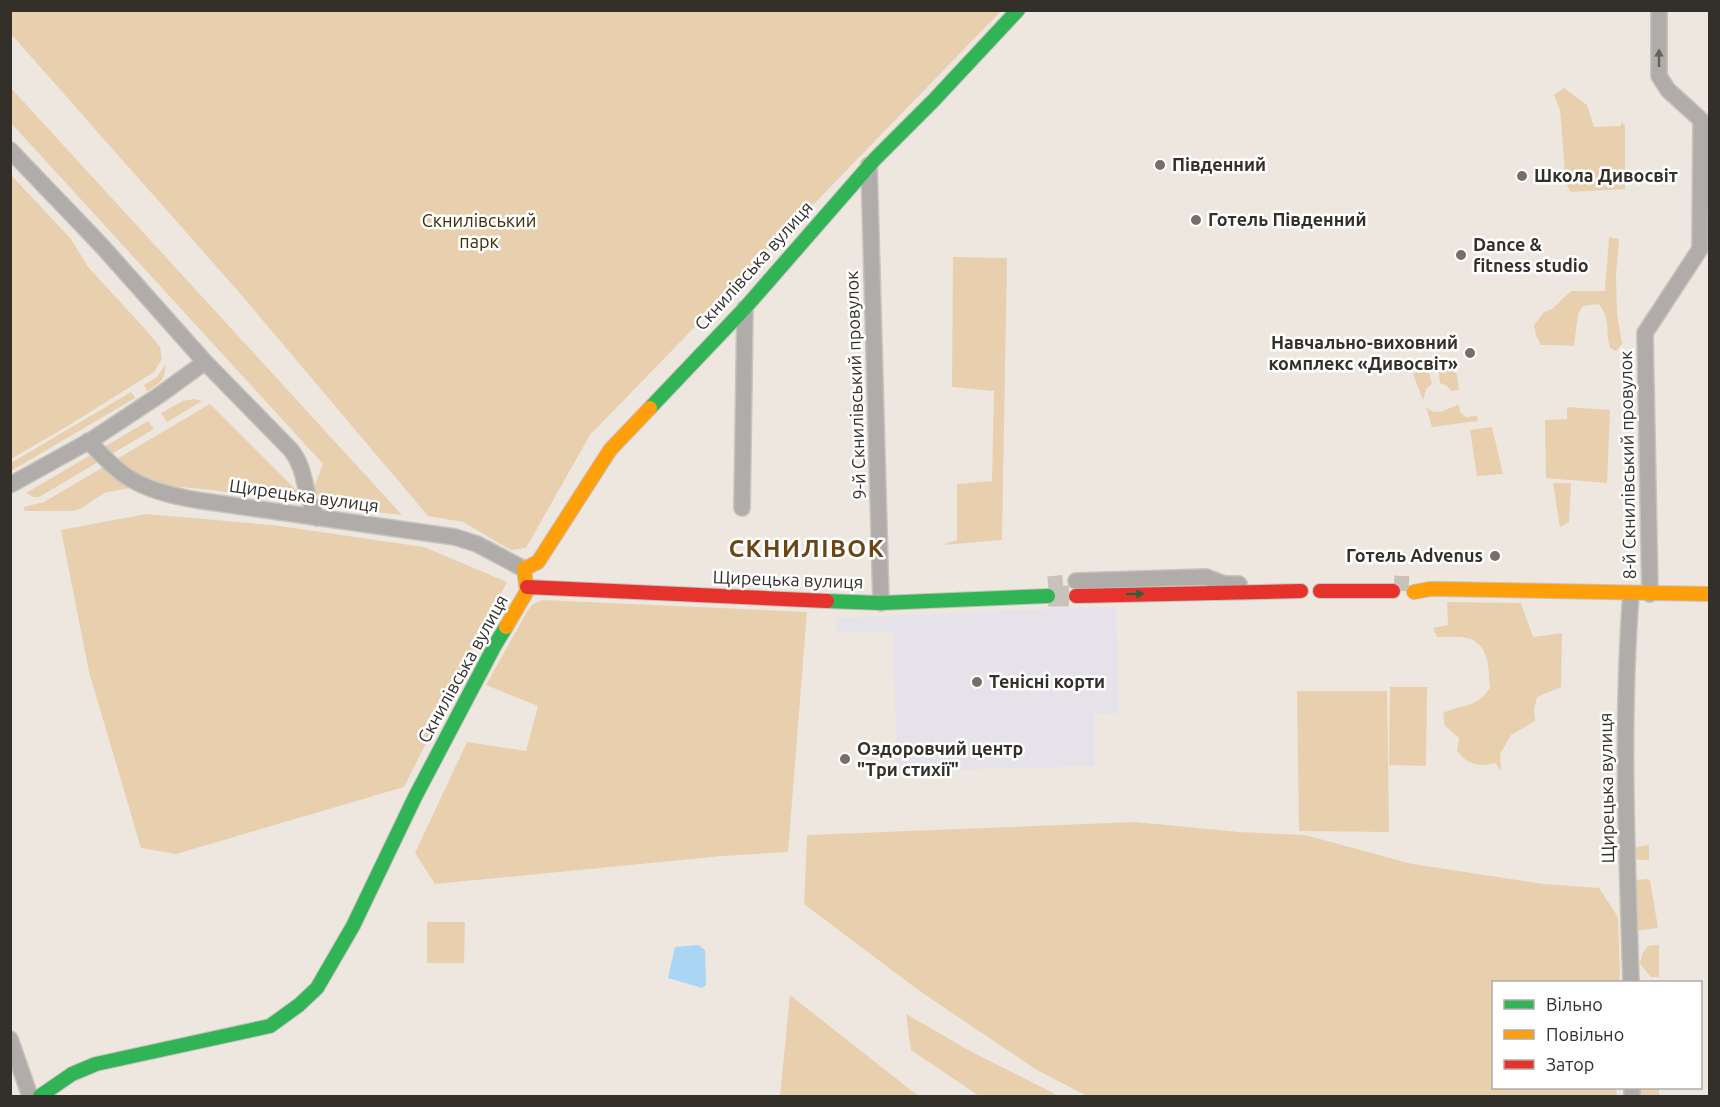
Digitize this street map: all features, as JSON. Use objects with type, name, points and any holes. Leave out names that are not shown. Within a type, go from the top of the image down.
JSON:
[{"type":"street","name":"Скнилівська вулиця","points":[[40,1096],[72,1074],[96,1064],[270,1026],[299,1005],[317,988],[353,926],[415,797],[495,645],[524,598],[527,587],[524,569],[538,562],[610,450],[745,308],[869,165],[1018,10]]},
{"type":"street","name":"8-й Скнилівський провулок","points":[[1650,594],[1645,333],[1700,249],[1701,120],[1668,90],[1659,76],[1659,10]]},
{"type":"street","points":[[10,150],[101,245],[205,362],[295,455],[302,468],[310,502],[317,518]]},
{"type":"street","name":"9-й Скнилівський провулок","points":[[869,165],[881,603]]},
{"type":"street","points":[[742,508],[745,308]]},
{"type":"street","points":[[10,484],[91,440],[205,362]]},
{"type":"street","name":"Щирецька вулиця","points":[[91,440],[108,460],[134,481],[159,492],[196,500],[455,537],[477,544],[524,569]]},
{"type":"street","points":[[1076,589],[1206,577],[1224,584],[1296,588]]},
{"type":"street","name":"Щирецька вулиця","points":[[527,587],[881,603],[1044,592]]},
{"type":"street","points":[[1320,587],[1393,587]]},
{"type":"street","points":[[1419,588],[1710,594]]},
{"type":"street","name":"Щирецька вулиця","points":[[1631,594],[1624,767],[1631,981]]},
{"type":"street","points":[[10,1039],[30,1096]]},
{"type":"shaded area","points":[[1116,607],[1119,713],[1094,714],[1095,766],[897,771],[893,631],[837,632],[836,618]]},
{"type":"green space","name":"Скнилівський парк","points":[[10,11],[1001,11],[590,435],[526,548],[511,550],[463,522],[428,516],[238,291],[11,34]]},
{"type":"green space","points":[[11,88],[402,515],[328,507],[313,490],[323,464],[11,123]]},
{"type":"green space","points":[[1564,88],[1587,105],[1594,127],[1621,126],[1621,121],[1625,126],[1625,189],[1571,192],[1566,184],[1560,110],[1554,95]]},
{"type":"green space","points":[[11,175],[71,239],[88,267],[160,347],[162,359],[154,372],[11,459]]},
{"type":"green space","points":[[1609,237],[1619,239],[1616,275],[1617,313],[1622,344],[1616,351],[1610,348],[1606,320],[1599,304],[1583,306],[1578,314],[1574,346],[1541,345],[1534,325],[1544,312],[1552,309],[1571,291],[1605,291]]},
{"type":"green space","points":[[953,257],[1007,258],[1002,540],[942,545],[957,540],[957,484],[992,481],[994,391],[952,387]]},
{"type":"green space","points":[[166,364],[161,380],[147,391],[144,385],[157,377]]},
{"type":"green space","points":[[1447,367],[1457,374],[1459,390],[1451,391],[1440,383],[1438,368]]},
{"type":"green space","points":[[1428,368],[1432,384],[1426,389],[1423,400],[1413,374]]},
{"type":"green space","points":[[131,392],[135,398],[11,471],[11,463]]},
{"type":"green space","points":[[194,399],[202,401],[167,422],[161,413],[183,401]]},
{"type":"green space","points":[[210,404],[298,492],[301,497],[300,501],[295,503],[213,490],[149,484],[104,493],[82,508],[73,511],[25,511],[23,507],[44,502]]},
{"type":"green space","points":[[1459,405],[1460,412],[1466,417],[1477,416],[1478,421],[1432,427],[1426,407],[1438,412]]},
{"type":"green space","points":[[1567,407],[1610,410],[1607,483],[1546,478],[1545,420],[1567,419]]},
{"type":"green space","points":[[148,421],[154,429],[39,497],[26,493]]},
{"type":"green space","points":[[1492,427],[1503,474],[1477,476],[1470,430]]},
{"type":"green space","points":[[1553,483],[1571,483],[1569,522],[1560,527]]},
{"type":"green space","points":[[146,514],[272,525],[424,547],[507,582],[404,787],[176,854],[141,848],[89,672],[61,530]]},
{"type":"green space","points":[[543,600],[807,612],[788,852],[722,856],[435,884],[415,853],[467,742],[526,751],[538,706],[486,685],[528,610],[533,604]]},
{"type":"green space","points":[[1447,602],[1521,603],[1533,637],[1562,633],[1561,687],[1537,697],[1534,710],[1535,721],[1511,735],[1500,754],[1501,771],[1495,763],[1479,765],[1465,759],[1457,751],[1459,738],[1445,726],[1443,713],[1474,703],[1490,688],[1485,654],[1476,642],[1463,637],[1437,637],[1433,628],[1448,625]]},
{"type":"green space","points":[[1390,687],[1427,687],[1426,766],[1389,765]]},
{"type":"green space","points":[[1297,691],[1387,691],[1389,832],[1299,831]]},
{"type":"green space","points":[[1135,822],[1239,832],[1305,835],[1412,864],[1544,884],[1599,888],[1618,917],[1619,981],[1492,981],[1492,1089],[1616,1089],[1617,1096],[1087,1096],[1037,1070],[921,992],[804,904],[807,835]]},
{"type":"green space","points":[[1649,845],[1649,860],[1636,858],[1633,851],[1637,847]]},
{"type":"green space","points":[[1637,880],[1650,880],[1658,928],[1636,931],[1631,885]]},
{"type":"green space","points":[[427,922],[465,922],[464,963],[427,963]]},
{"type":"green space","points":[[1659,945],[1659,977],[1651,977],[1640,964],[1642,954],[1648,946]]},
{"type":"green space","points":[[790,995],[912,1091],[920,1096],[780,1096]]},
{"type":"green space","points":[[906,1014],[972,1052],[1059,1096],[979,1096],[911,1050]]},
{"type":"green space","points":[[1640,1089],[1659,1089],[1659,1096],[1640,1096]]},
{"type":"water","points":[[698,945],[705,950],[706,985],[702,988],[668,978],[675,947]]},
{"type":"tunnel","points":[[1048,584],[1076,581]]},
{"type":"tunnel","points":[[1394,583],[1414,584]]},
{"type":"tunnel","points":[[1048,596],[1076,596]]},
{"type":"traffic: fast","points":[[650,408],[745,308],[875,159],[1018,10]]},
{"type":"traffic: fast","points":[[827,601],[881,603],[1048,596]]},
{"type":"traffic: fast","points":[[40,1096],[72,1074],[96,1064],[270,1026],[299,1005],[317,988],[353,926],[415,797],[506,627]]},
{"type":"traffic: slow","points":[[506,627],[527,591],[524,569],[538,562],[610,450],[650,408]]},
{"type":"traffic: slow","points":[[1414,592],[1441,589],[1710,594]]},
{"type":"traffic: jam","points":[[527,587],[827,601]]},
{"type":"traffic: jam","points":[[1076,596],[1301,591]]},
{"type":"traffic: jam","points":[[1320,591],[1393,591]]},
{"type":"place","name":"Південний","points":[[1160,165]]},
{"type":"place","name":"Школа Дивосвіт","points":[[1522,176]]},
{"type":"place","name":"Готель Південний","points":[[1196,220]]},
{"type":"place","name":"Dance & fitness studio","points":[[1461,255]]},
{"type":"place","name":"Навчально-виховний комплекс «Дивосвіт»","points":[[1470,353]]},
{"type":"place","name":"Готель Advenus","points":[[1495,556]]},
{"type":"place","name":"Тенісні корти","points":[[977,682]]},
{"type":"place","name":"Оздоровчий центр \"Три стихії\"","points":[[845,759]]},
{"type":"district","name":"СКНИЛІВОК","points":[[807,549]]}]
